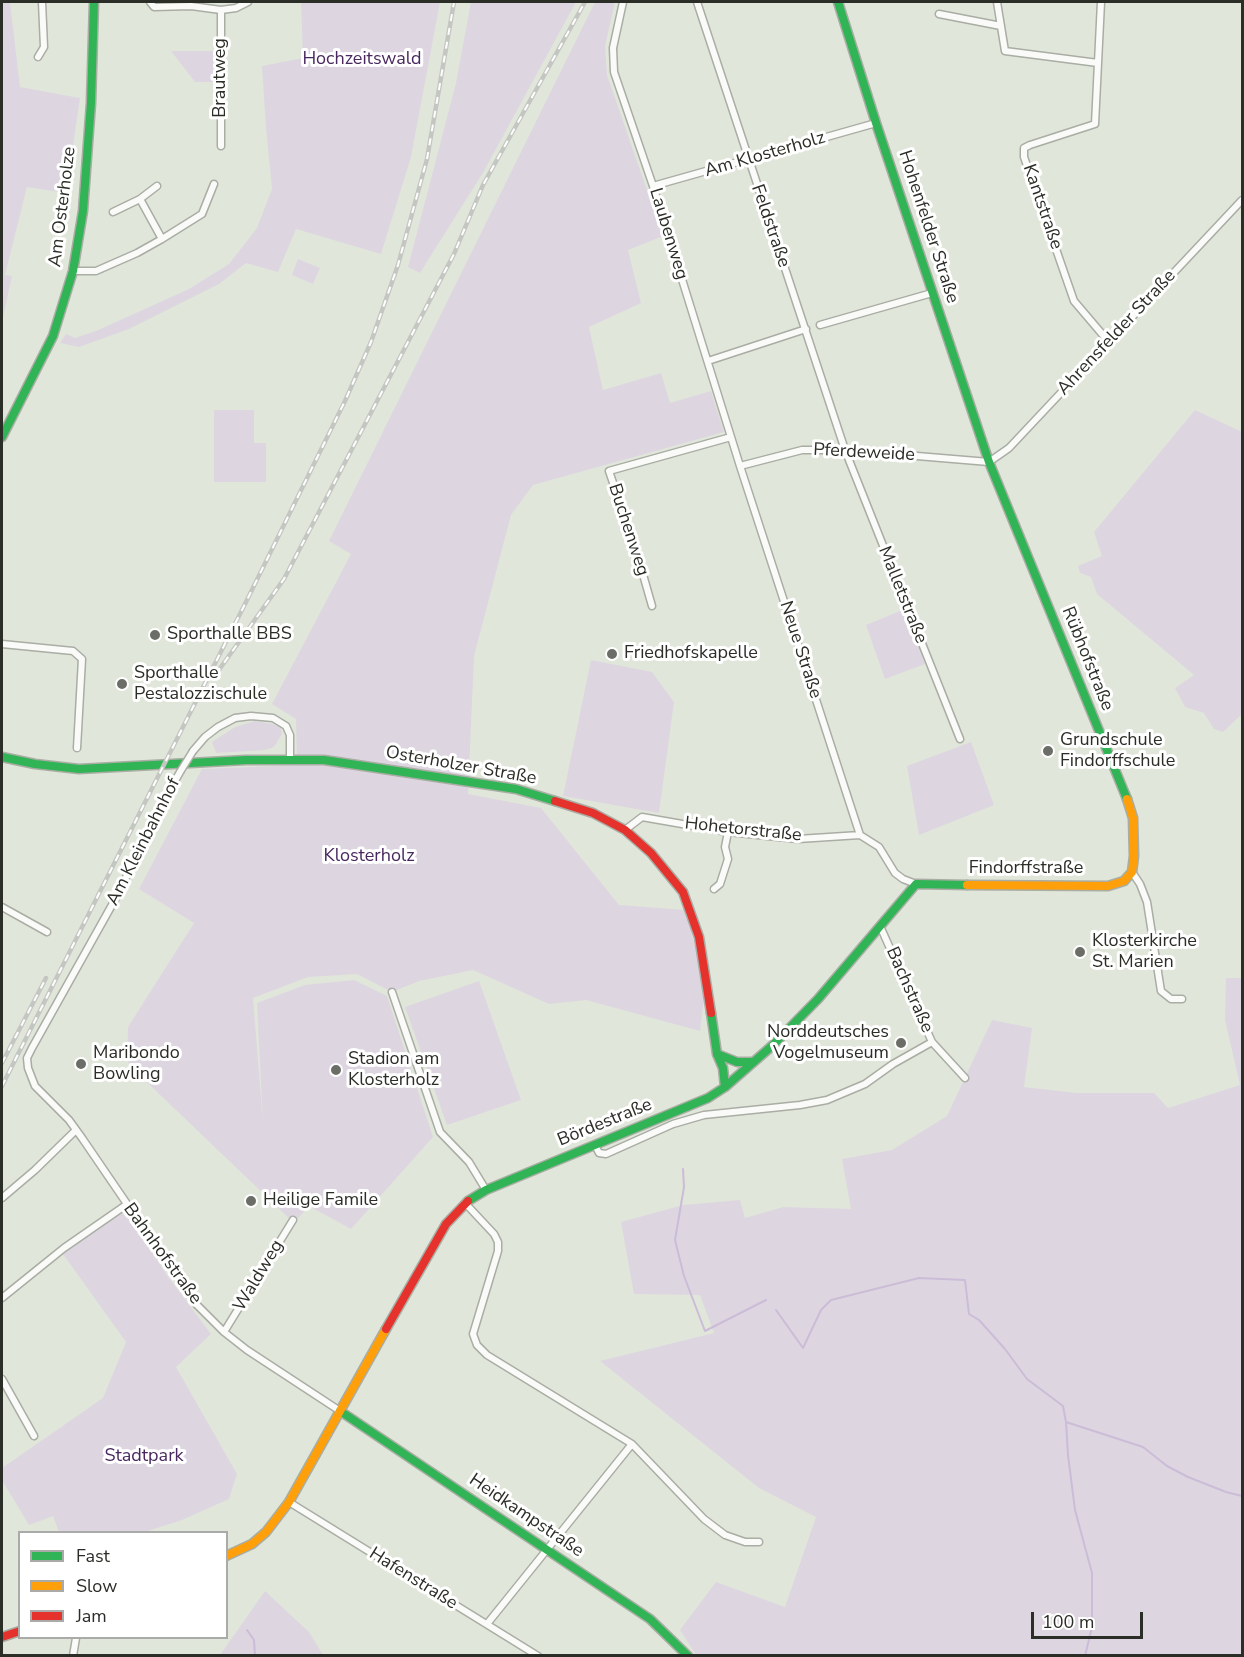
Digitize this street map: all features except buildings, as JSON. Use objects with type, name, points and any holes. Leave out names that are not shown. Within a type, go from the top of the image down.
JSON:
[{"type":"street","points":[[38,57],[44,47],[42,2]]},
{"type":"street","name":"Am Osterholze","points":[[2,436],[53,336],[73,270],[83,211],[94,2]]},
{"type":"street","points":[[150,2],[154,7],[191,6],[221,10],[236,8],[248,2]]},
{"type":"street","name":"Laubenweg","points":[[623,2],[613,48],[614,72],[654,186],[741,466]]},
{"type":"street","name":"Feldstraße","points":[[697,2],[845,450]]},
{"type":"street","name":"Hohenfelder Straße","points":[[838,2],[989,462]]},
{"type":"street","points":[[997,2],[1005,51],[1098,63]]},
{"type":"street","name":"Kantstraße","points":[[1101,2],[1095,124],[1030,145],[1024,148],[1024,157],[1074,301],[1108,341]]},
{"type":"street","name":"Brautweg","points":[[221,10],[221,146]]},
{"type":"street","points":[[939,14],[1001,26]]},
{"type":"street","name":"Am Klosterholz","points":[[654,186],[876,123]]},
{"type":"street","points":[[73,270],[96,271],[136,254],[162,239],[202,214],[214,184]]},
{"type":"street","points":[[113,212],[140,199],[158,186]]},
{"type":"street","points":[[140,199],[162,239]]},
{"type":"street","name":"Ahrensfelder Straße","points":[[989,462],[1009,448],[1242,200]]},
{"type":"street","points":[[820,325],[932,293]]},
{"type":"street","points":[[708,361],[806,329]]},
{"type":"street","name":"Buchenweg","points":[[652,606],[609,471],[731,436]]},
{"type":"street","name":"Pferdeweide","points":[[741,466],[802,450],[845,450],[989,462]]},
{"type":"street","name":"Malletstraße","points":[[845,450],[960,739]]},
{"type":"street","name":"Rübhofstraße","points":[[989,462],[1126,795],[1133,818],[1132,872]]},
{"type":"street","name":"Neue Straße","points":[[741,466],[860,835]]},
{"type":"street","points":[[2,644],[73,651],[82,659],[77,748]]},
{"type":"street","name":"Am Kleinbahnhof","points":[[27,1058],[117,896],[159,809],[193,751],[212,731],[235,718],[273,718],[286,726],[290,735],[291,760]]},
{"type":"street","name":"Osterholzer Straße","points":[[2,757],[35,764],[79,769],[324,760],[516,789],[593,813],[625,830],[651,853],[678,886],[687,902],[699,937],[717,1054],[723,1068],[725,1087]]},
{"type":"street","name":"Hohetorstraße","points":[[625,830],[642,817],[728,832],[798,838],[860,835]]},
{"type":"street","points":[[714,889],[720,884],[728,859],[725,848],[728,832]]},
{"type":"street","points":[[860,835],[879,847],[895,873],[916,884]]},
{"type":"street","points":[[1132,872],[1147,902],[1161,991],[1172,999],[1182,999]]},
{"type":"street","name":"Findorffstraße","points":[[916,884],[1108,886],[1124,881],[1132,872]]},
{"type":"street","name":"Bördestraße","points":[[228,1555],[252,1544],[266,1532],[289,1502],[432,1247],[446,1224],[465,1203],[486,1190],[708,1098],[725,1087],[818,999],[916,884]]},
{"type":"street","points":[[2,907],[47,932]]},
{"type":"street","name":"Bachstraße","points":[[880,926],[932,1042],[965,1078]]},
{"type":"street","points":[[392,992],[440,1132],[469,1161],[486,1190]]},
{"type":"street","points":[[595,1145],[599,1153],[606,1154],[673,1124],[704,1115],[827,1100],[865,1084],[893,1064],[932,1042]]},
{"type":"street","points":[[717,1054],[737,1062],[753,1062]]},
{"type":"street","name":"Bahnhofstraße","points":[[27,1058],[35,1086],[76,1130],[194,1302],[224,1332],[257,1357],[340,1411]]},
{"type":"street","points":[[2,1198],[76,1130]]},
{"type":"street","points":[[465,1203],[494,1234],[498,1242],[498,1251],[472,1334],[477,1345],[487,1355],[632,1444],[680,1495],[718,1530],[745,1542],[759,1542]]},
{"type":"street","points":[[2,1298],[64,1248],[126,1205]]},
{"type":"street","name":"Waldweg","points":[[224,1332],[293,1220]]},
{"type":"street","points":[[2,1379],[34,1436]]},
{"type":"street","name":"Heidkampstraße","points":[[340,1411],[650,1618],[688,1656]]},
{"type":"street","points":[[487,1624],[632,1444]]},
{"type":"street","name":"Hafenstraße","points":[[289,1502],[538,1656]]},
{"type":"street","points":[[2,1637],[18,1632]]},
{"type":"street","points":[[73,1656],[76,1639]]},
{"type":"green space","points":[[2,2],[10,2],[20,87],[80,98],[66,193],[27,187],[5,275],[12,276],[2,322]]},
{"type":"green space","name":"Hochzeitswald","points":[[301,2],[440,2],[411,157],[381,254],[296,229],[278,272],[246,263],[219,284],[129,329],[79,347],[60,343],[66,334],[75,338],[96,331],[189,289],[229,264],[257,228],[272,189],[262,66],[303,58]]},
{"type":"green space","points":[[471,2],[576,2],[484,171],[420,273],[408,267],[456,83]]},
{"type":"green space","name":"Klosterholz","points":[[595,2],[615,2],[605,46],[607,75],[663,236],[628,250],[641,303],[589,327],[603,390],[661,373],[670,403],[711,391],[724,432],[533,485],[511,515],[474,656],[468,794],[541,808],[619,905],[686,910],[705,989],[700,1031],[586,1000],[549,1004],[473,970],[419,981],[392,992],[357,974],[308,977],[253,998],[263,1122],[257,1003],[305,985],[354,980],[387,996],[433,1137],[351,1229],[309,1206],[294,1223],[130,1066],[127,1058],[128,1027],[194,923],[139,889],[202,769],[297,765],[296,719],[272,704],[351,554],[329,541]]},
{"type":"green space","points":[[171,51],[218,51],[218,82],[195,82]]},
{"type":"green space","points":[[298,259],[320,268],[313,284],[292,275]]},
{"type":"green space","points":[[214,410],[254,410],[254,443],[266,443],[266,482],[214,482]]},
{"type":"green space","points":[[1195,410],[1242,432],[1242,714],[1223,732],[1214,729],[1204,713],[1185,707],[1175,688],[1194,675],[1097,594],[1091,577],[1080,573],[1078,566],[1102,556],[1094,532]]},
{"type":"green space","points":[[905,609],[925,664],[885,679],[866,625]]},
{"type":"green space","points":[[591,660],[652,672],[674,702],[659,813],[563,796]]},
{"type":"green space","points":[[255,721],[281,728],[282,734],[274,747],[265,750],[216,753],[212,742],[235,727]]},
{"type":"green space","points":[[971,742],[994,805],[919,835],[907,766]]},
{"type":"green space","points":[[1226,978],[1242,978],[1242,1655],[696,1655],[680,1630],[716,1582],[785,1607],[816,1517],[759,1488],[600,1361],[714,1333],[700,1295],[634,1294],[621,1222],[683,1205],[740,1200],[745,1218],[783,1207],[851,1209],[842,1159],[892,1150],[947,1116],[992,1020],[1032,1028],[1024,1087],[1076,1093],[1154,1093],[1168,1108],[1240,1085],[1225,1020]]},
{"type":"green space","points":[[479,981],[521,1100],[447,1125],[405,1007]]},
{"type":"green space","name":"Stadtpark","points":[[125,1209],[166,1274],[211,1334],[176,1367],[237,1474],[229,1499],[182,1520],[148,1531],[59,1531],[53,1516],[29,1525],[2,1480],[2,1468],[103,1398],[126,1342],[63,1254]]},
{"type":"green space","points":[[265,1591],[309,1632],[323,1655],[220,1655]]},
{"type":"waterway","points":[[683,1169],[684,1187],[675,1240],[684,1276],[705,1331],[766,1300]]},
{"type":"waterway","points":[[776,1310],[803,1348],[821,1310],[831,1300],[919,1278],[965,1280],[969,1314],[979,1320],[1005,1349],[1027,1379],[1063,1406],[1066,1422],[1143,1447],[1167,1466],[1188,1477],[1242,1496]]},
{"type":"waterway","points":[[1066,1422],[1075,1510],[1092,1573],[1092,1627],[1085,1656]]},
{"type":"waterway","points":[[247,1630],[254,1640],[255,1656]]},
{"type":"railway","points":[[2,1086],[245,604],[345,401],[371,342],[398,265],[427,159],[454,2]]},
{"type":"railway","points":[[216,674],[284,579],[454,254],[483,185],[585,2]]},
{"type":"railway","points":[[2,1063],[46,978]]},
{"type":"traffic: fast","points":[[2,437],[53,336],[73,271],[83,211],[91,103],[94,2]]},
{"type":"traffic: fast","points":[[838,2],[989,462],[1127,799]]},
{"type":"traffic: fast","points":[[2,757],[35,764],[79,769],[246,760],[324,760],[516,789],[555,801]]},
{"type":"traffic: fast","points":[[468,1201],[486,1190],[708,1098],[725,1087],[773,1045],[818,999],[916,884],[967,885]]},
{"type":"traffic: fast","points":[[711,1013],[725,1087]]},
{"type":"traffic: fast","points":[[717,1054],[737,1062],[753,1062]]},
{"type":"traffic: fast","points":[[340,1411],[650,1619],[688,1656]]},
{"type":"traffic: slow","points":[[967,885],[1108,886],[1124,881],[1132,872],[1134,856],[1133,818],[1127,799]]},
{"type":"traffic: slow","points":[[228,1555],[252,1544],[266,1532],[289,1502],[386,1329]]},
{"type":"traffic: jam","points":[[555,801],[593,813],[625,830],[651,853],[683,892],[699,937],[711,1013]]},
{"type":"traffic: jam","points":[[386,1329],[446,1224],[468,1201]]},
{"type":"traffic: jam","points":[[2,1637],[18,1632]]},
{"type":"place","name":"Sporthalle BBS","points":[[155,635]]},
{"type":"place","name":"Friedhofskapelle","points":[[612,654]]},
{"type":"place","name":"Sporthalle Pestalozzischule","points":[[122,684]]},
{"type":"place","name":"Grundschule Findorffschule","points":[[1048,751]]},
{"type":"place","name":"Klosterkirche St. Marien","points":[[1080,952]]},
{"type":"place","name":"Norddeutsches Vogelmuseum","points":[[901,1043]]},
{"type":"place","name":"Maribondo Bowling","points":[[81,1064]]},
{"type":"place","name":"Stadion am Klosterholz","points":[[336,1070]]},
{"type":"place","name":"Heilige Famile","points":[[251,1201]]}]
